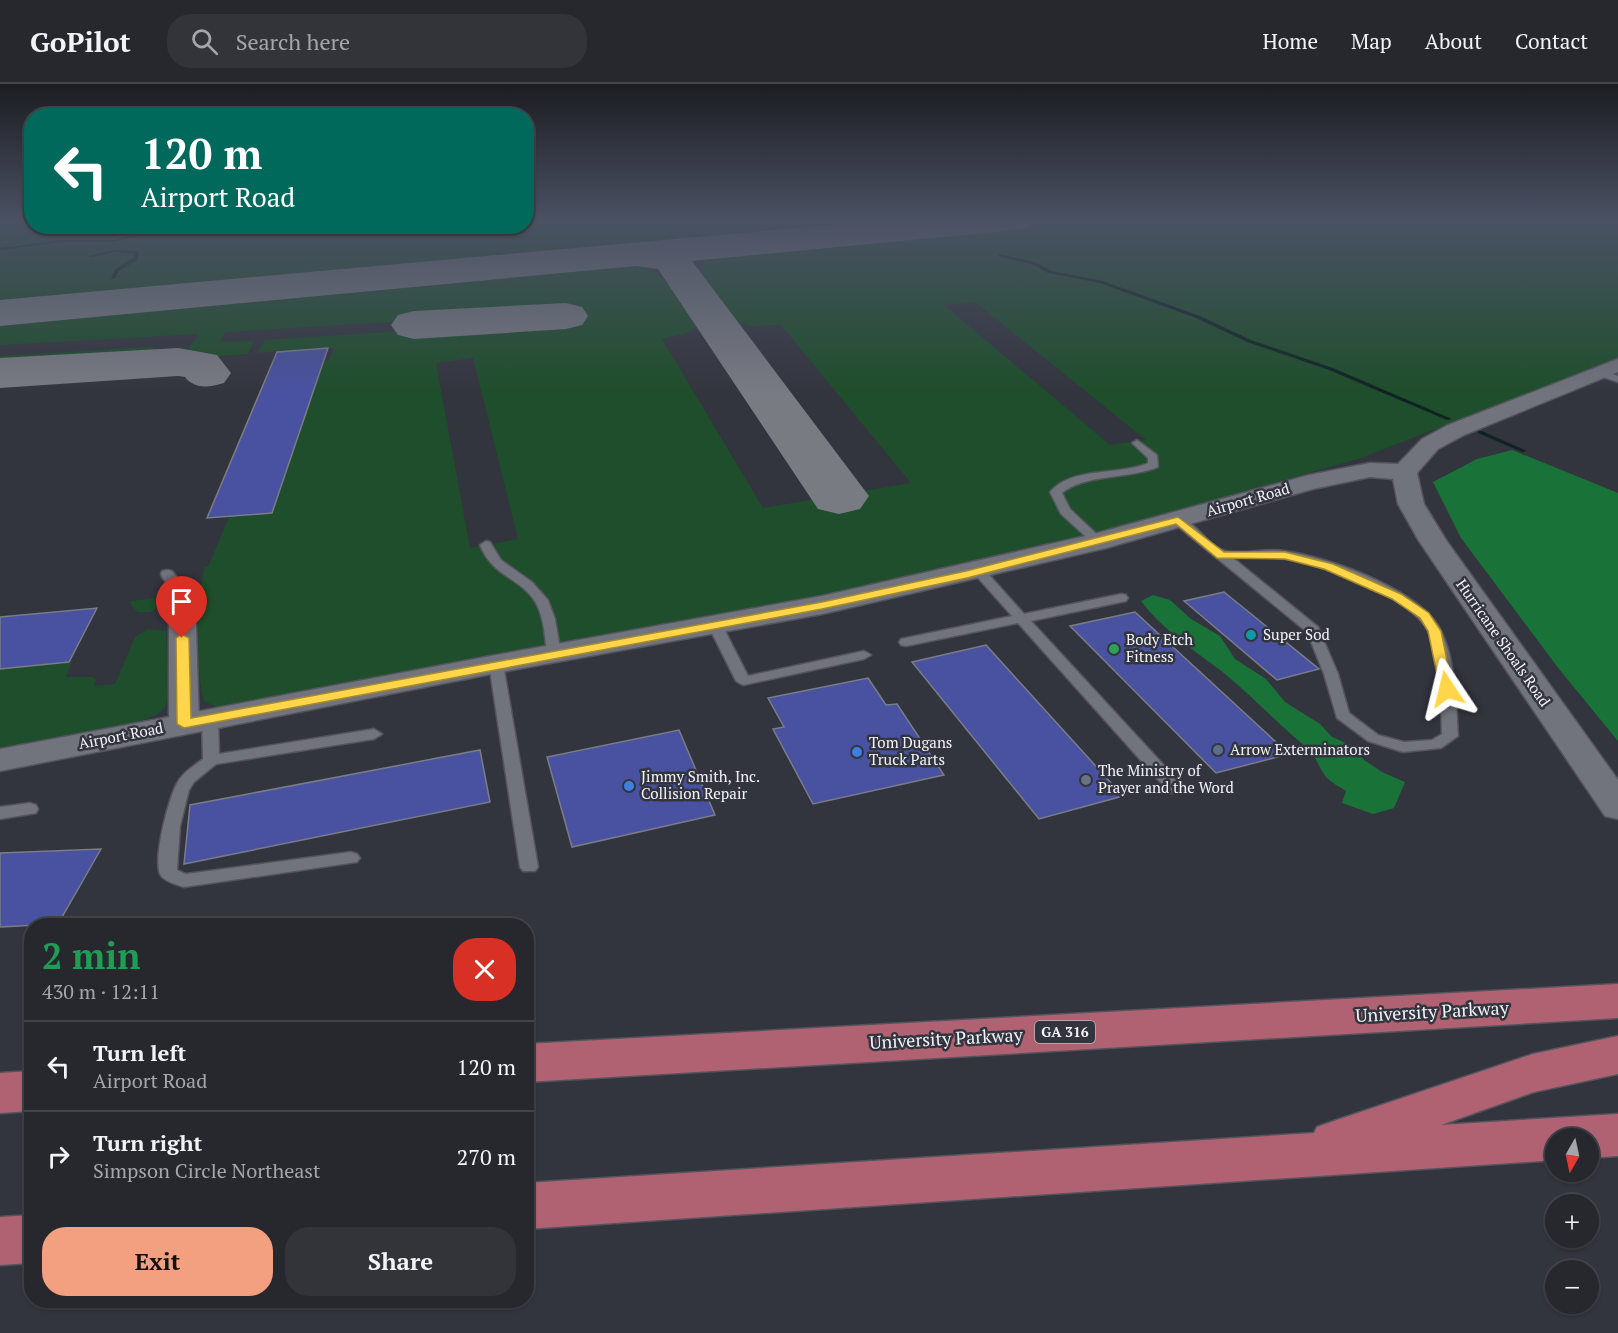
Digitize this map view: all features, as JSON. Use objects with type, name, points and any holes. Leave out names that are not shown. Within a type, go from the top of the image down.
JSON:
[{"type":"highway","name":"University Parkway","points":[[534,1063],[1613,998]]},
{"type":"highway","points":[[1289,1156],[1533,1073],[1618,1055]]},
{"type":"highway","points":[[0,1093],[24,1092]]},
{"type":"highway","points":[[1599,1135],[1618,1134]]},
{"type":"highway","points":[[534,1205],[1545,1139]]},
{"type":"highway","points":[[0,1241],[24,1240]]},
{"type":"street","points":[[1404,472],[1430,444],[1456,430],[1612,372]]},
{"type":"street","name":"Airport Road","points":[[0,760],[496,664],[822,605],[1099,542],[1339,475],[1370,470],[1404,472]]},
{"type":"street","name":"Hurricane Shoals Road","points":[[1404,472],[1411,504],[1433,541],[1618,807]]},
{"type":"street","points":[[174,584],[197,721]]},
{"type":"lane","points":[[1099,542],[1065,511],[1056,492],[1070,483],[1142,471],[1154,465],[1153,456],[1137,443]]},
{"type":"lane","points":[[1178,520],[1313,630],[1331,674],[1342,715],[1373,738],[1403,747],[1435,745],[1450,736],[1449,705],[1441,658],[1435,631],[1425,616],[1396,597],[1329,566],[1285,555],[1221,555]]},
{"type":"lane","points":[[486,545],[493,562],[526,584],[540,598],[546,610],[554,654]]},
{"type":"lane","points":[[978,571],[1176,789]]},
{"type":"lane","points":[[906,642],[1121,597]]},
{"type":"lane","points":[[715,625],[743,681],[864,655]]},
{"type":"lane","points":[[496,664],[529,867]]},
{"type":"lane","points":[[197,721],[211,760]]},
{"type":"lane","points":[[351,858],[184,881],[168,873],[170,836],[180,794],[187,781],[211,760],[374,734]]},
{"type":"lane","points":[[0,813],[30,809]]},
{"type":"green space","points":[[0,277],[353,277],[0,310]]},
{"type":"green space","points":[[438,277],[662,277],[699,322],[693,330],[662,339],[763,508],[911,483],[781,325],[752,326],[726,319],[700,278],[1618,277],[1618,358],[1361,458],[1060,545],[838,595],[219,708],[204,701],[199,671],[198,615],[205,567],[208,567],[229,517],[272,513],[302,425],[255,421],[305,417],[324,361],[329,360],[334,348],[257,353],[265,340],[561,321],[572,311],[226,332],[219,342],[254,341],[248,354],[199,358],[189,354],[188,350],[199,334],[0,345],[0,318]],"holes":[[[975,302],[1146,440],[1110,445],[944,305]],[[473,358],[518,539],[470,548],[436,363]]]},
{"type":"green space","points":[[152,347],[155,350],[151,355],[137,360],[0,369],[0,356]]},
{"type":"green space","points":[[1512,450],[1618,493],[1618,741],[1559,669],[1461,538],[1433,482],[1477,459]]},
{"type":"green space","points":[[1153,595],[1170,600],[1191,619],[1220,636],[1235,659],[1266,679],[1285,702],[1320,724],[1332,737],[1353,746],[1364,760],[1382,772],[1405,782],[1394,808],[1373,814],[1342,803],[1346,791],[1327,778],[1309,750],[1224,673],[1159,622],[1141,601]]},
{"type":"green space","points":[[158,598],[167,603],[150,612],[138,612],[131,605],[131,601]]},
{"type":"green space","points":[[147,629],[166,631],[168,693],[164,708],[154,716],[114,729],[0,750],[0,669],[72,662],[66,677],[93,677],[96,679],[94,686],[115,684],[135,637]]},
{"type":"building","points":[[328,348],[272,513],[207,518],[277,352]]},
{"type":"building","name":"Super Sod","points":[[1224,592],[1319,669],[1277,680],[1184,601]]},
{"type":"building","points":[[97,608],[69,662],[0,669],[0,617]]},
{"type":"building","points":[[1135,612],[1289,754],[1216,773],[1070,626]]},
{"type":"building","points":[[986,645],[1123,796],[1039,819],[912,662]]},
{"type":"building","name":"Tom Dugans Truck Parts","points":[[868,678],[886,705],[897,704],[944,775],[813,804],[773,729],[784,727],[768,698]]},
{"type":"building","name":"Jimmy Smith, Inc. Collision Repair","points":[[679,730],[715,815],[572,847],[547,757]]},
{"type":"building","points":[[480,750],[490,802],[184,864],[190,805]]},
{"type":"building","points":[[101,849],[61,918],[24,918],[24,926],[0,927],[0,853]]},
{"type":"waterway","points":[[1077,277],[1101,282],[1198,317],[1249,341],[1331,369],[1449,419]]},
{"type":"waterway","points":[[1480,432],[1524,451]]},
{"type":"taxiway","points":[[0,313],[386,277]]},
{"type":"taxiway","points":[[684,277],[839,496]]},
{"type":"taxiway","points":[[414,325],[566,316]]},
{"type":"taxiway","points":[[0,373],[178,362],[200,365],[207,373]]},
{"type":"place","name":"Super Sod","points":[[1251,635]]},
{"type":"place","name":"Body Etch Fitness","points":[[1114,649]]},
{"type":"place","name":"Arrow Exterminators","points":[[1218,750]]},
{"type":"place","name":"Tom Dugans Truck Parts","points":[[857,752]]},
{"type":"place","name":"The Ministry of Prayer and the Word","points":[[1086,780]]},
{"type":"place","name":"Jimmy Smith, Inc. Collision Repair","points":[[629,786]]},
{"type":"route","points":[[182,638],[184,724],[822,605],[967,574],[1178,520],[1221,555],[1285,555],[1329,566],[1396,597],[1425,616],[1435,631],[1447,689]]}]
